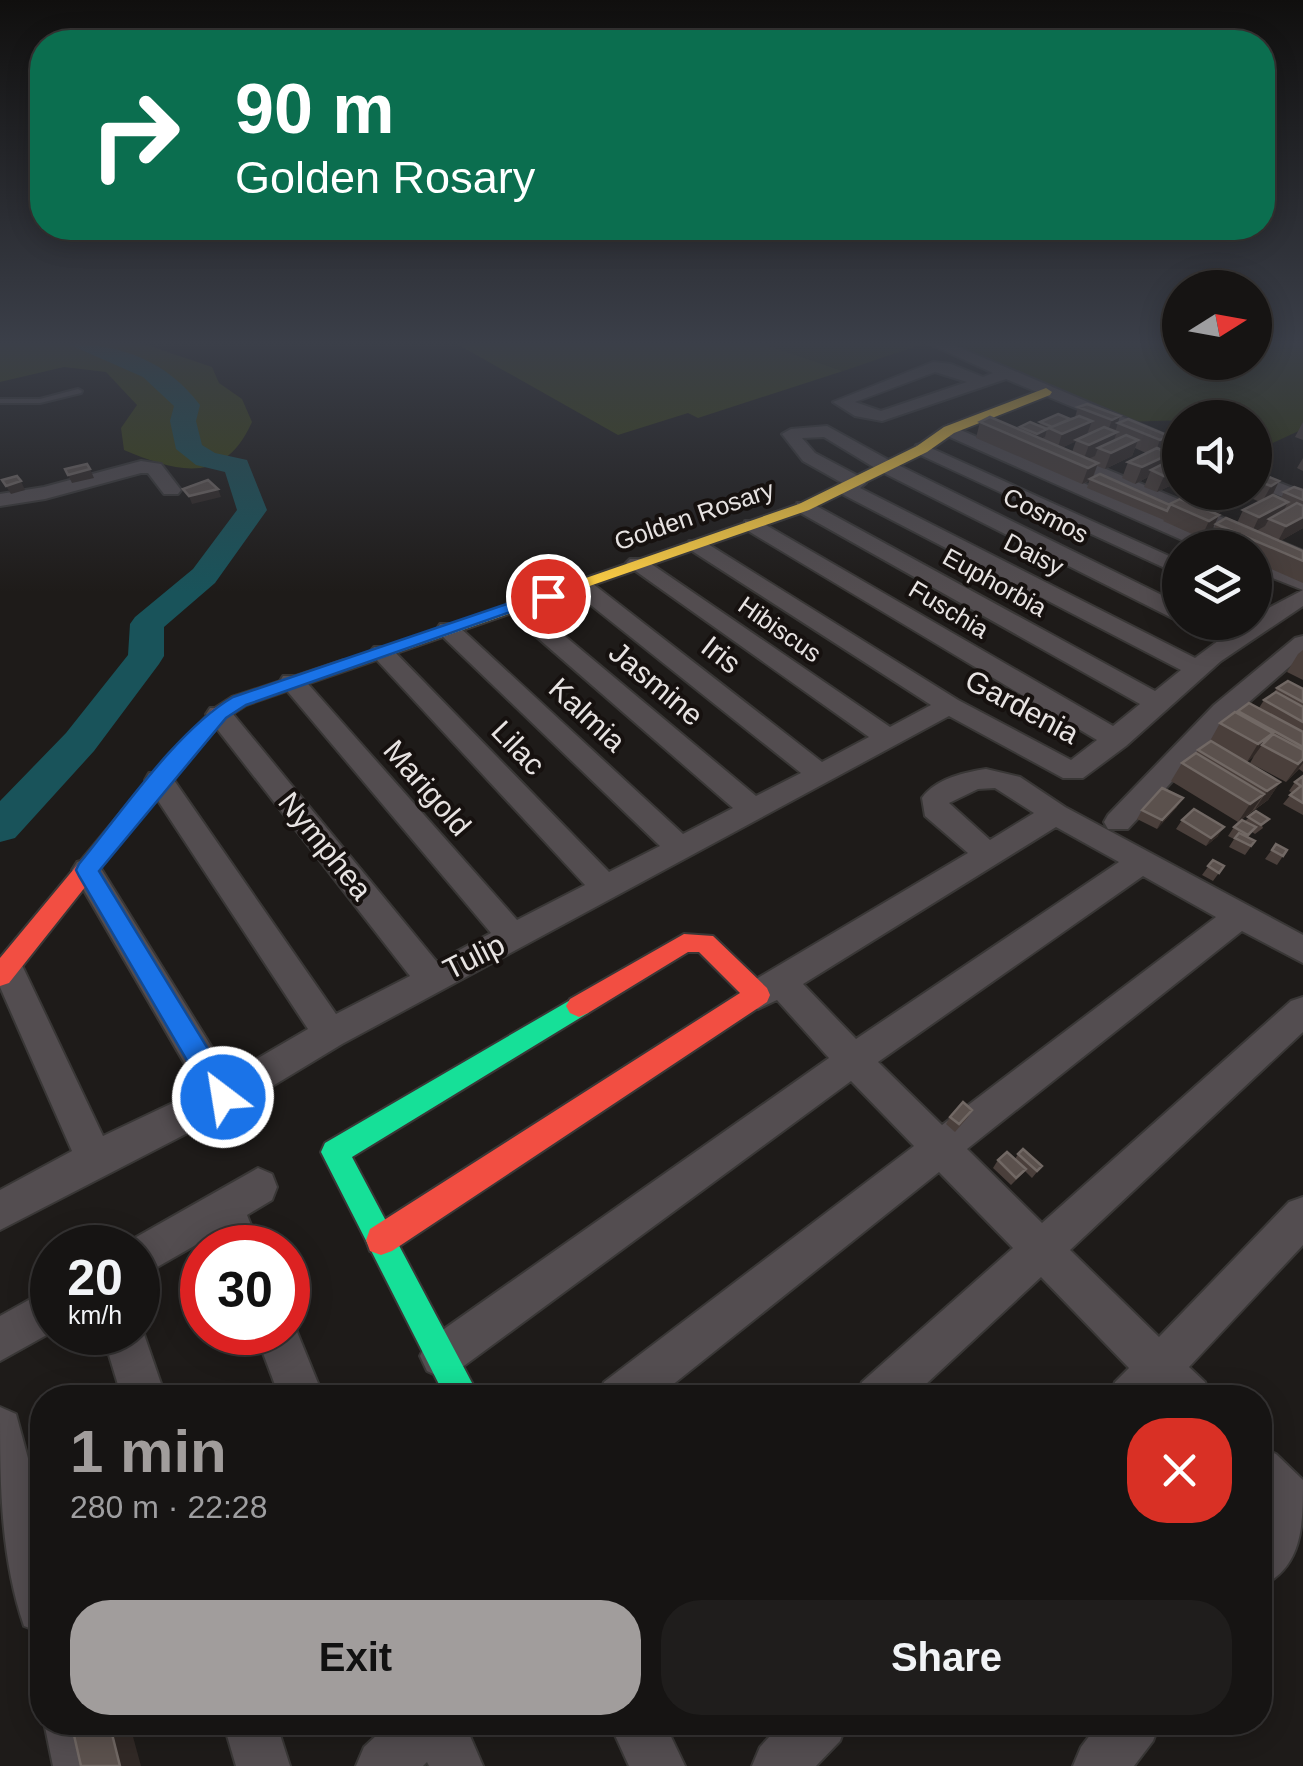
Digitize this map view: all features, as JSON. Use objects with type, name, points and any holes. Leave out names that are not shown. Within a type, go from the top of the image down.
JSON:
[{"type":"street","name":"Golden Rosary","points":[[4,972],[159,780],[219,714],[239,701],[804,507],[852,486],[958,426]]},
{"type":"street","points":[[949,430],[1177,530]]},
{"type":"street","name":"Cosmos","points":[[852,486],[806,455],[791,434],[827,431],[887,466],[1162,604]]},
{"type":"street","points":[[1022,440],[1068,451],[1162,490]]},
{"type":"street","points":[[922,449],[1162,561]]},
{"type":"street","points":[[0,500],[45,493],[141,467],[154,468],[172,490]]},
{"type":"street","points":[[1272,468],[1303,480]]},
{"type":"street","name":"Daisy","points":[[852,486],[1196,668]]},
{"type":"street","points":[[1272,486],[1303,499]]},
{"type":"street","name":"Euphorbia","points":[[804,507],[1159,704]]},
{"type":"street","points":[[1199,510],[1223,525],[1298,552]]},
{"type":"street","points":[[1223,525],[1247,512]]},
{"type":"street","name":"Fuschia","points":[[752,525],[1117,740]]},
{"type":"street","name":"Gardenia","points":[[696,545],[949,706],[1073,772],[1117,740],[1196,668],[1234,640]]},
{"type":"street","name":"Hibiscus","points":[[638,563],[891,740]]},
{"type":"street","points":[[1272,571],[1303,584]]},
{"type":"street","name":"Iris","points":[[580,585],[822,776]]},
{"type":"street","name":"Gardenia","points":[[1272,606],[1303,597]]},
{"type":"street","name":"Jasmine","points":[[516,607],[754,811]]},
{"type":"street","name":"Kalmia","points":[[448,629],[682,849]]},
{"type":"street","points":[[1118,822],[1224,712],[1303,643]]},
{"type":"street","name":"Lilac","points":[[382,652],[606,888]]},
{"type":"street","points":[[1265,675],[1290,689]]},
{"type":"street","name":"Marigold","points":[[292,682],[513,937]]},
{"type":"street","name":"Tulip","points":[[0,1211],[223,1097],[432,979],[949,706]]},
{"type":"street","points":[[1224,712],[1255,728]]},
{"type":"street","name":"Nymphea","points":[[219,714],[432,979]]},
{"type":"street","points":[[1190,748],[1219,766]]},
{"type":"street","points":[[988,854],[935,808],[936,798],[975,777],[990,775],[1303,950]]},
{"type":"street","points":[[159,780],[330,1034]]},
{"type":"street","points":[[1152,786],[1179,805]]},
{"type":"street","points":[[381,1240],[769,988],[1054,814]]},
{"type":"street","points":[[442,1356],[853,1060],[1142,862]]},
{"type":"street","points":[[87,870],[223,1097]]},
{"type":"street","points":[[637,1385],[1240,916]]},
{"type":"street","points":[[457,1385],[335,1152],[684,943],[705,943],[769,988],[853,1060],[1040,1248],[1158,1385]]},
{"type":"street","points":[[4,972],[94,1160]]},
{"type":"street","points":[[892,1385],[1303,1011]]},
{"type":"street","points":[[160,1245],[258,1187]]},
{"type":"street","points":[[224,1208],[231,1225]]},
{"type":"street","points":[[1162,1385],[1303,1216]]},
{"type":"street","points":[[0,1340],[30,1322]]},
{"type":"street","points":[[130,1355],[140,1385]]},
{"type":"street","points":[[285,1355],[297,1385]]},
{"type":"street","points":[[0,1430],[30,1557]]},
{"type":"street","points":[[1272,1482],[1302,1511],[1272,1548]]},
{"type":"street","points":[[73,1735],[80,1766]]},
{"type":"street","points":[[253,1735],[263,1766]]},
{"type":"street","points":[[383,1766],[419,1735]]},
{"type":"street","points":[[440,1735],[456,1766]]},
{"type":"street","points":[[642,1735],[658,1766]]},
{"type":"street","points":[[779,1766],[809,1735]]},
{"type":"street","points":[[1100,1766],[1124,1735]]},
{"type":"green space","points":[[249,426],[227,456],[213,465],[197,468],[162,464],[124,450],[121,428]]},
{"type":"green space","points":[[603,426],[645,426],[618,435]]},
{"type":"green space","points":[[1272,426],[1303,429],[1272,443]]},
{"type":"building","points":[[990,426],[1012,426],[1098,463],[1088,468]]},
{"type":"building","points":[[1041,426],[1047,429],[1037,434],[1020,427]]},
{"type":"building","points":[[1053,426],[1080,426],[1062,434],[1049,428]]},
{"type":"building","points":[[1126,426],[1146,426],[1162,433],[1162,439]]},
{"type":"building","points":[[1104,427],[1117,432],[1089,445],[1076,440]]},
{"type":"building","points":[[1126,435],[1138,440],[1111,453],[1098,448]]},
{"type":"building","points":[[1157,448],[1162,450],[1162,458],[1142,467],[1128,462]]},
{"type":"building","points":[[87,464],[90,469],[68,475],[65,469]]},
{"type":"building","points":[[1100,474],[1162,501],[1162,509],[1090,479]]},
{"type":"building","points":[[17,476],[21,481],[6,486],[2,480]]},
{"type":"building","points":[[208,480],[218,489],[189,496],[183,489]]},
{"type":"building","points":[[1294,487],[1303,490],[1303,500],[1284,492]]},
{"type":"building","points":[[1272,496],[1288,502],[1259,517],[1243,510],[1272,510]]},
{"type":"building","points":[[1297,503],[1303,506],[1303,517],[1286,526],[1269,519]]},
{"type":"building","points":[[1184,510],[1207,510],[1219,515],[1209,521]]},
{"type":"building","points":[[1226,518],[1254,530],[1230,530],[1216,524]]},
{"type":"building","points":[[1272,538],[1303,551],[1303,561],[1272,548]]},
{"type":"building","points":[[1288,681],[1303,689],[1303,702],[1277,688]]},
{"type":"building","points":[[1276,692],[1303,707],[1303,722],[1264,700]]},
{"type":"building","points":[[1249,703],[1303,732],[1303,747],[1238,711]]},
{"type":"building","points":[[1235,712],[1273,733],[1258,744],[1220,723]]},
{"type":"building","points":[[1273,734],[1303,750],[1303,759],[1298,764],[1262,745]]},
{"type":"building","points":[[1211,741],[1280,782],[1267,791],[1198,750]]},
{"type":"building","points":[[1196,753],[1264,794],[1250,804],[1182,763]]},
{"type":"building","points":[[1303,776],[1303,803],[1290,795],[1301,786],[1295,782]]},
{"type":"building","points":[[1162,788],[1183,798],[1162,820],[1142,810]]},
{"type":"building","points":[[1194,809],[1224,827],[1211,838],[1182,820]]},
{"type":"building","points":[[1256,811],[1269,819],[1261,825],[1248,817]]},
{"type":"building","points":[[1242,820],[1256,827],[1248,835],[1234,827]]},
{"type":"building","points":[[1239,833],[1255,841],[1251,846],[1235,838]]},
{"type":"building","points":[[1276,844],[1287,850],[1283,856],[1272,850]]},
{"type":"building","points":[[1213,860],[1224,866],[1219,873],[1208,866]]},
{"type":"building","points":[[963,1102],[972,1110],[959,1124],[950,1117]]},
{"type":"building","points":[[1023,1149],[1042,1166],[1037,1171],[1018,1154]]},
{"type":"building","points":[[1007,1152],[1026,1169],[1016,1178],[998,1160]]},
{"type":"building","points":[[74,1735],[112,1735],[120,1766],[81,1766]]},
{"type":"waterway","points":[[0,827],[80,742],[146,656],[147,624],[204,576],[252,510],[237,466],[206,459],[189,449],[184,426]]},
{"type":"traffic: fast","points":[[457,1385],[335,1152],[579,1006]]},
{"type":"traffic: slow","points":[[344,665],[804,507],[922,449],[958,426]]},
{"type":"traffic: jam","points":[[0,976],[159,780],[219,714],[239,701],[344,665]]},
{"type":"traffic: jam","points":[[381,1240],[758,995],[705,943],[684,943],[579,1006]]},
{"type":"route","points":[[223,1097],[87,870],[159,780],[219,714],[239,701],[548,596]]}]
